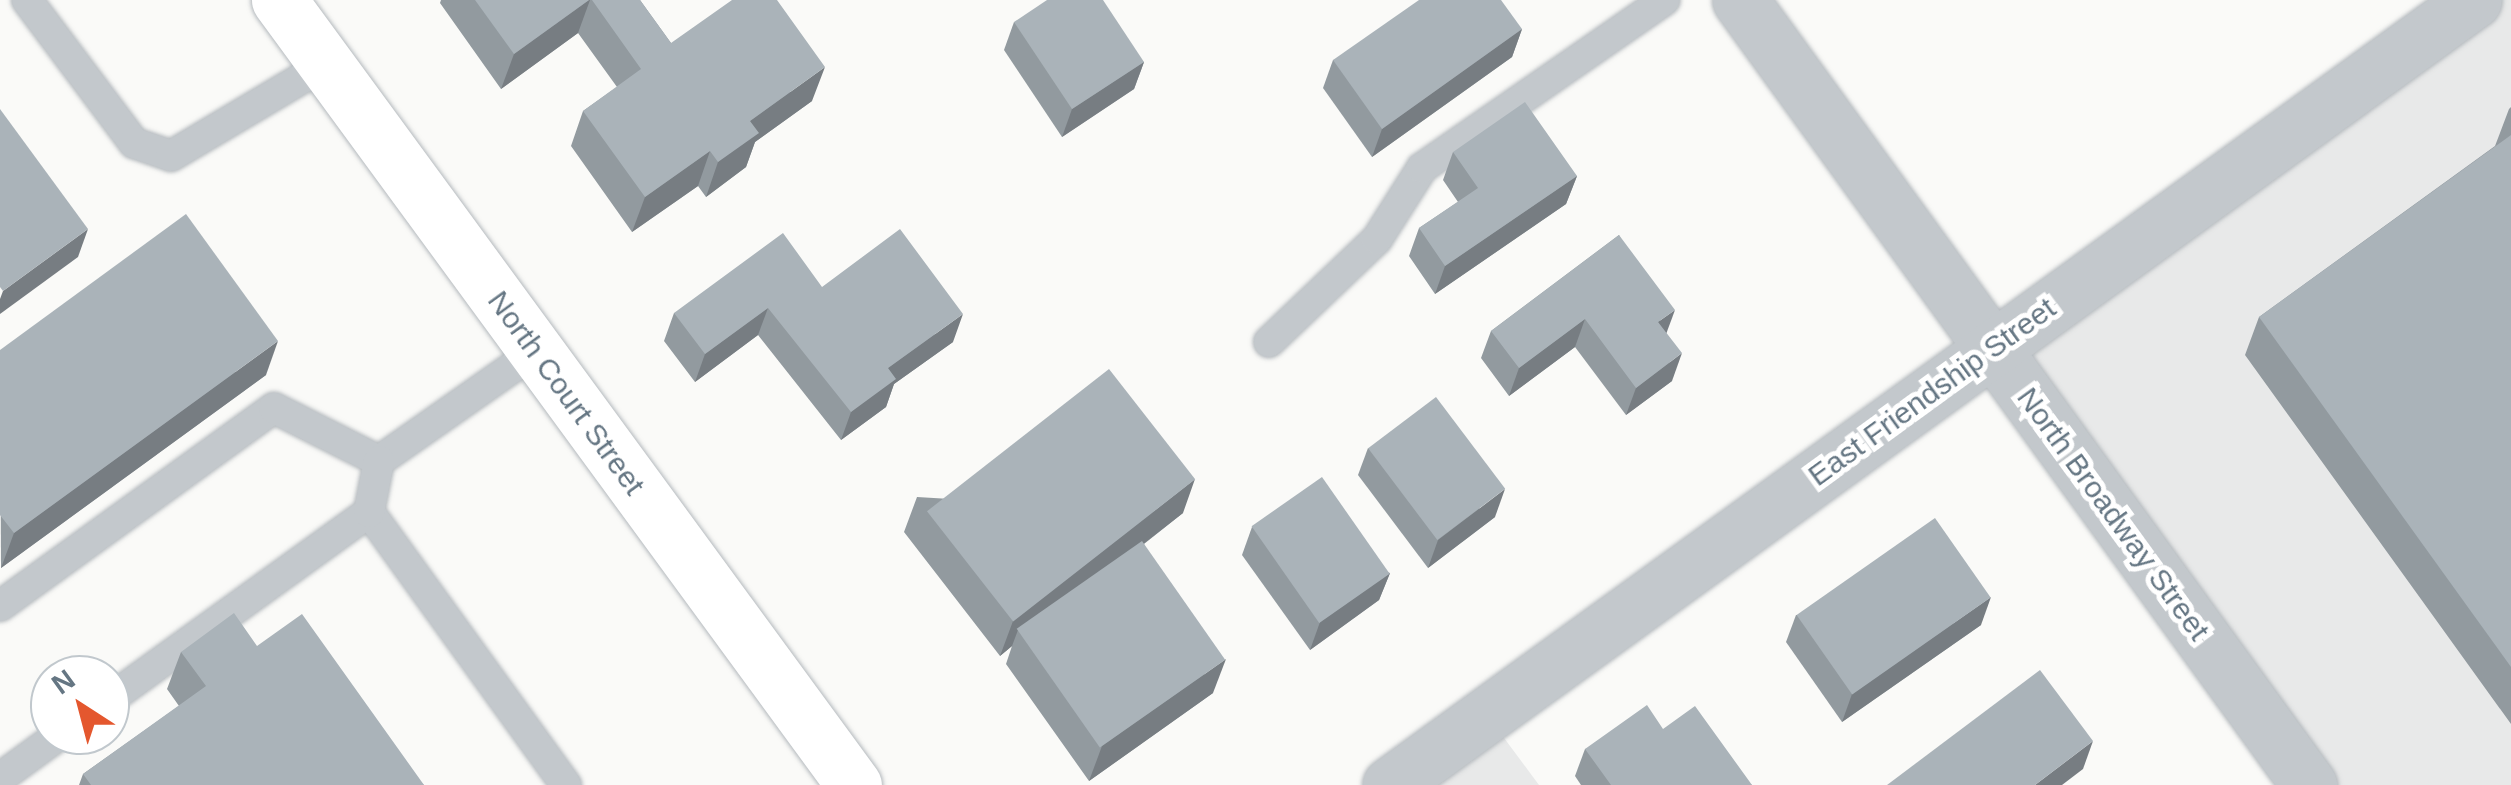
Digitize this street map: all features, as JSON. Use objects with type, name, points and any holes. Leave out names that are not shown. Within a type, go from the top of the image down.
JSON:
[{"type":"main road","name":"North Court Street","points":[[279,0],[854,785]]},
{"type":"street","name":"North Broadway Street","points":[[1740,0],[2310,785]]},
{"type":"street","name":"East Friendship Street","points":[[1390,785],[2474,0]]},
{"type":"lane","points":[[27,0],[134,143],[172,156],[326,64]]},
{"type":"lane","points":[[1269,342],[1378,240],[1422,168],[1664,0]]},
{"type":"lane","points":[[536,351],[378,461],[370,512],[566,785]]},
{"type":"lane","points":[[0,606],[274,408],[378,461]]},
{"type":"lane","points":[[130,685],[370,512]]},
{"type":"lane","points":[[0,778],[32,755]]},
{"type":"shaded area","points":[[2474,0],[2511,0],[2511,785],[2309,785],[1994,348]]},
{"type":"shaded area","points":[[1487,715],[1539,785],[1390,785]]},
{"type":"building","points":[[475,0],[589,0],[514,54]]},
{"type":"building","points":[[592,0],[640,0],[671,43],[732,0],[777,0],[825,67],[750,121],[759,133],[718,162],[710,151],[645,197],[583,111],[641,69]]},
{"type":"building","points":[[1047,0],[1103,0],[1144,62],[1072,109],[1014,22]]},
{"type":"building","points":[[1419,0],[1501,0],[1522,29],[1382,129],[1333,60]]},
{"type":"building","points":[[1525,102],[1577,176],[1445,266],[1419,228],[1478,188],[1453,152]]},
{"type":"building","points":[[0,109],[88,229],[3,291],[0,287]]},
{"type":"building","points":[[2511,135],[2511,667],[2259,317]]},
{"type":"building","points":[[186,214],[278,341],[14,533],[0,515],[0,350]]},
{"type":"building","points":[[900,229],[963,314],[888,368],[896,379],[851,412],[768,308],[705,354],[674,313],[783,233],[822,287]]},
{"type":"building","points":[[1619,235],[1675,310],[1658,322],[1682,353],[1636,388],[1585,319],[1519,368],[1491,331]]},
{"type":"building","points":[[1109,369],[1195,479],[1013,622],[927,511]]},
{"type":"building","points":[[1436,397],[1505,489],[1437,540],[1368,448]]},
{"type":"building","points":[[1322,477],[1390,574],[1319,623],[1252,526]]},
{"type":"building","points":[[1935,518],[1991,597],[1852,694],[1797,615]]},
{"type":"building","points":[[1142,541],[1225,660],[1100,748],[1017,629]]},
{"type":"building","points":[[234,613],[257,646],[302,614],[424,785],[91,785],[83,774],[110,755],[130,755],[130,740],[206,686],[181,652]]},
{"type":"building","points":[[2040,670],[2093,741],[2035,785],[1887,785]]},
{"type":"building","points":[[1647,705],[1663,729],[1695,706],[1752,785],[1611,785],[1585,749]]}]
